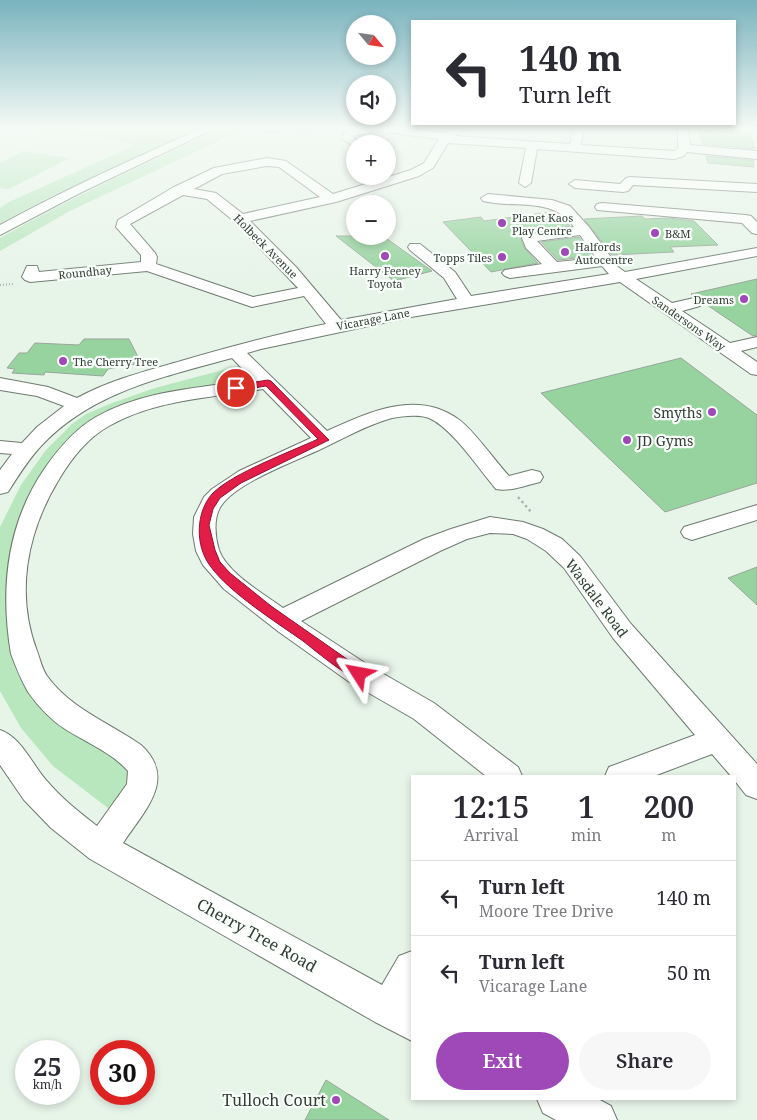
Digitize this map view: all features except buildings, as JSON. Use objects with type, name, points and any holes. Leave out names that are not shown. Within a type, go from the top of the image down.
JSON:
[{"type":"street","points":[[0,232],[98,180]]},
{"type":"street","points":[[199,180],[123,223],[123,227],[148,253],[150,257],[148,266],[252,302],[307,291]]},
{"type":"street","points":[[305,180],[331,199]]},
{"type":"street","points":[[240,219],[331,199],[392,180]]},
{"type":"street","points":[[575,184],[623,188],[630,181],[636,180]]},
{"type":"street","points":[[718,180],[757,188]]},
{"type":"street","name":"Holbeck Avenue","points":[[179,190],[212,196],[240,219],[292,270],[337,326]]},
{"type":"street","name":"Sandersons Way","points":[[488,198],[558,205],[568,211],[584,230],[604,260],[621,277],[757,370]]},
{"type":"street","points":[[656,204],[757,209]]},
{"type":"street","points":[[602,207],[746,219],[757,230]]},
{"type":"street","points":[[553,267],[531,244],[529,238],[584,230]]},
{"type":"street","points":[[415,247],[450,275],[466,302]]},
{"type":"street","name":"Vicarage Lane","points":[[78,405],[109,389],[235,351],[337,326],[757,252]]},
{"type":"street","points":[[510,273],[604,260]]},
{"type":"street","name":"Roundhay","points":[[32,269],[30,277],[148,266]]},
{"type":"street","points":[[669,309],[694,303]]},
{"type":"street","points":[[727,349],[757,342]]},
{"type":"street","points":[[235,351],[324,440]]},
{"type":"street","points":[[101,848],[143,784],[143,770],[136,759],[126,751],[67,715],[38,684],[22,651],[14,619],[11,582],[16,549],[26,518],[41,489],[70,448],[93,427],[104,420],[130,409],[169,398],[268,383]]},
{"type":"street","points":[[0,384],[41,391],[78,405]]},
{"type":"street","points":[[41,391],[109,389]]},
{"type":"street","points":[[41,391],[50,402],[52,413],[43,431]]},
{"type":"street","points":[[0,487],[26,449],[43,431],[78,405]]},
{"type":"street","points":[[506,775],[460,736],[410,702],[359,674],[281,620],[232,582],[215,564],[204,532],[206,516],[217,496],[230,485],[371,418],[391,412],[415,410],[426,412],[452,424],[504,484],[532,477]]},
{"type":"street","points":[[0,447],[26,449]]},
{"type":"street","points":[[692,532],[757,512]]},
{"type":"street","name":"Wasdale Road","points":[[281,620],[432,545],[459,534],[490,525],[515,527],[535,534],[554,545],[572,562],[622,631],[715,740],[757,785]]},
{"type":"street","points":[[623,775],[715,740]]},
{"type":"street","name":"Cherry Tree Road","points":[[0,742],[35,790],[62,818],[101,848],[400,1016]]},
{"type":"street","points":[[400,1016],[411,973]]},
{"type":"street","points":[[559,1100],[597,1120]]},
{"type":"path","points":[[504,484],[540,521],[535,534]]},
{"type":"green space","points":[[0,180],[26,180],[9,189],[0,188]]},
{"type":"green space","points":[[57,180],[86,180],[0,223],[0,208]]},
{"type":"green space","points":[[135,180],[70,211],[0,251],[0,238],[110,181]]},
{"type":"green space","points":[[238,366],[256,385],[169,398],[83,435],[16,549],[38,684],[136,759],[121,818],[53,766],[21,728],[0,691],[0,527],[21,485],[46,450],[72,424],[86,414],[155,388]]},
{"type":"place","name":"Planet Kaos Play Centre","points":[[502,223]]},
{"type":"place","name":"B&M","points":[[655,233]]},
{"type":"place","name":"Halfords Autocentre","points":[[565,252]]},
{"type":"place","name":"Harry Feeney Toyota","points":[[385,256]]},
{"type":"place","name":"Topps Tiles","points":[[502,257]]},
{"type":"place","name":"Dreams","points":[[744,299]]},
{"type":"place","name":"The Cherry Tree","points":[[63,361]]},
{"type":"place","name":"Smyths","points":[[712,412]]},
{"type":"place","name":"JD Gyms","points":[[627,440]]},
{"type":"place","name":"Tulloch Court","points":[[336,1100]]},
{"type":"route","points":[[236,388],[268,383],[324,440],[230,485],[217,496],[208,509],[204,525],[209,550],[215,564],[226,576],[266,609],[359,674]]}]
